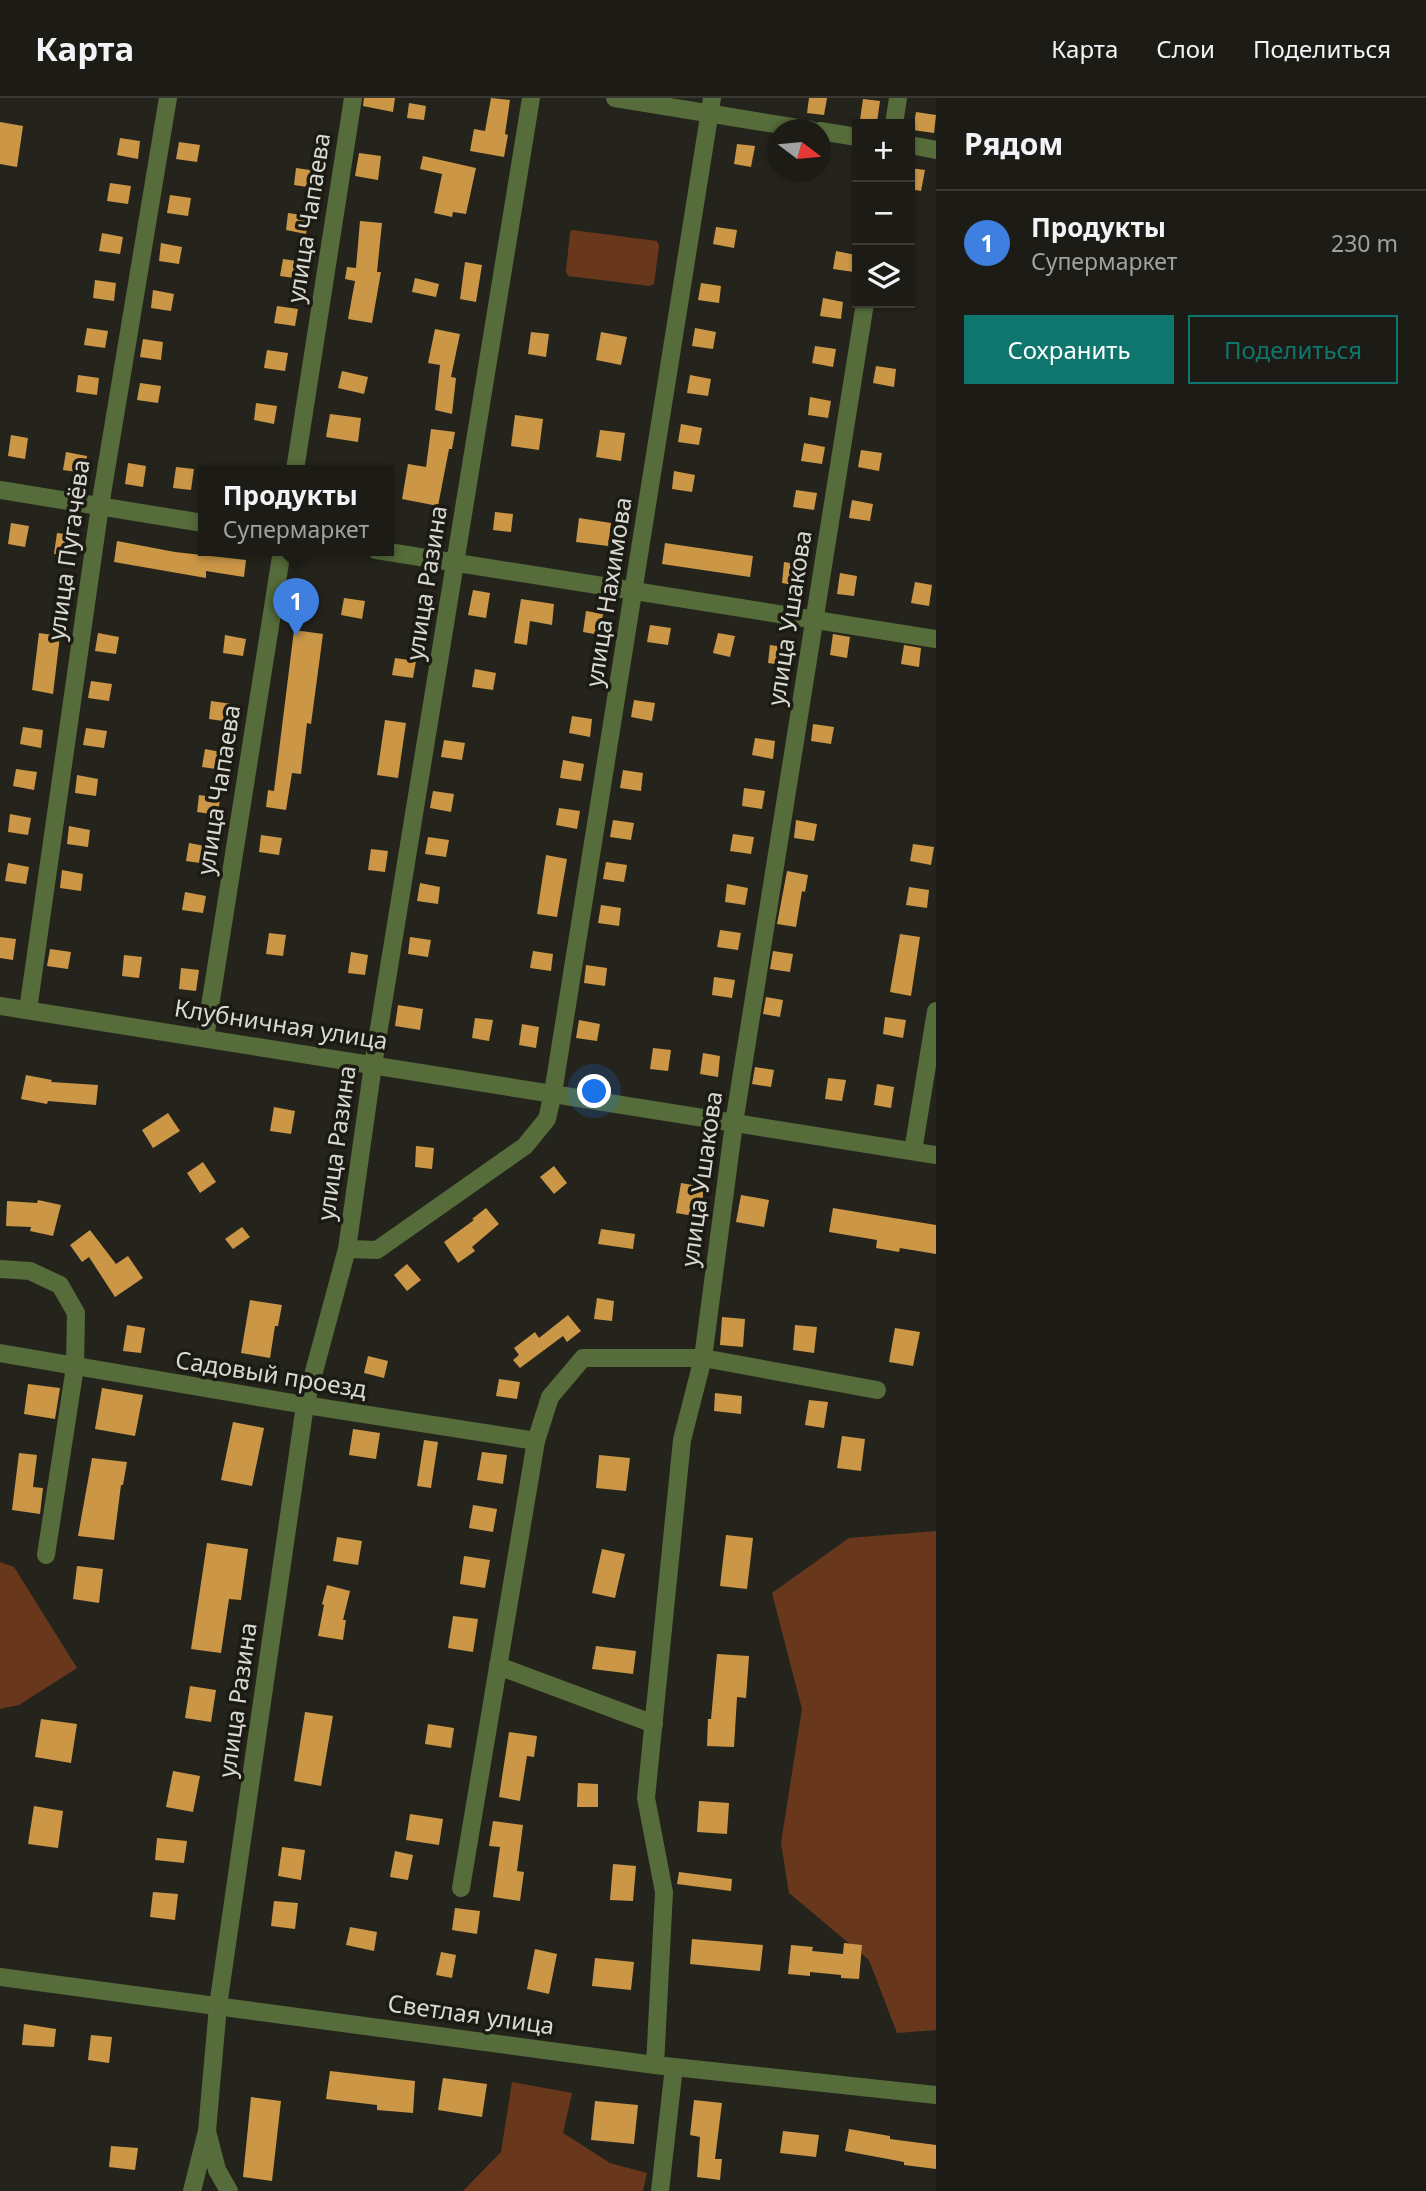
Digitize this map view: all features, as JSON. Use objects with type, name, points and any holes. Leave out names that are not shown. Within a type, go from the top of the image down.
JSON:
[{"type":"street","name":"улица Пугачёва","points":[[28,1010],[100,506],[168,98]]},
{"type":"street","name":"улица Чапаева","points":[[296,465],[353,98]]},
{"type":"street","name":"улица Разина","points":[[229,2191],[217,2170],[207,2131],[218,2006],[305,1405],[346,1249],[373,1065],[531,98]]},
{"type":"street","points":[[615,98],[711,106],[768,120]]},
{"type":"street","points":[[895,119],[898,98]]},
{"type":"street","name":"улица Нахимова","points":[[553,1093],[711,106]]},
{"type":"street","points":[[831,133],[852,136]]},
{"type":"street","points":[[915,146],[936,150]]},
{"type":"street","name":"улица Ушакова","points":[[655,2065],[664,1892],[646,1798],[682,1440],[703,1358],[734,1123],[864,308]]},
{"type":"street","points":[[0,490],[198,522]]},
{"type":"street","points":[[394,553],[936,639]]},
{"type":"street","name":"улица Чапаева","points":[[205,1038],[281,556]]},
{"type":"street","name":"Клубничная улица","points":[[0,1006],[936,1155]]},
{"type":"street","points":[[913,1151],[936,1011]]},
{"type":"street","points":[[346,1249],[377,1250],[525,1146],[547,1119],[553,1093]]},
{"type":"street","points":[[0,1269],[30,1271],[60,1285],[76,1313],[75,1367],[46,1555]]},
{"type":"street","name":"Садовый проезд","points":[[0,1353],[536,1441]]},
{"type":"street","points":[[461,1888],[536,1441],[550,1397],[583,1358],[703,1358],[877,1390]]},
{"type":"street","points":[[498,1665],[654,1724]]},
{"type":"street","name":"Светлая улица","points":[[0,1977],[655,2065],[936,2095]]},
{"type":"street","points":[[661,2191],[674,2067]]},
{"type":"street","points":[[192,2191],[207,2131]]},
{"type":"shaded area","points":[[572,230],[657,241],[659,246],[654,284],[650,286],[568,276],[566,271]]},
{"type":"shaded area","points":[[936,1531],[936,2030],[897,2033],[869,1960],[789,1893],[781,1843],[802,1709],[772,1593],[849,1538]]},
{"type":"shaded area","points":[[0,1562],[14,1567],[77,1668],[19,1705],[0,1709]]},
{"type":"shaded area","points":[[512,2082],[572,2093],[563,2133],[610,2163],[647,2173],[643,2191],[463,2191],[501,2152]]},
{"type":"building","points":[[364,98],[395,98],[393,112],[363,106]]},
{"type":"building","points":[[491,98],[510,100],[504,157],[470,151],[474,129],[485,131]]},
{"type":"building","points":[[809,98],[827,98],[824,115],[807,113]]},
{"type":"building","points":[[863,99],[880,101],[877,119],[860,119]]},
{"type":"building","points":[[409,103],[426,106],[424,120],[407,118]]},
{"type":"building","points":[[916,112],[936,115],[934,133],[915,130]]},
{"type":"building","points":[[0,122],[23,126],[17,167],[0,164]]},
{"type":"building","points":[[120,138],[140,141],[138,159],[117,155]]},
{"type":"building","points":[[179,142],[200,145],[197,162],[176,159]]},
{"type":"building","points":[[737,144],[755,146],[751,167],[734,164]]},
{"type":"building","points":[[359,153],[381,156],[378,180],[355,176]]},
{"type":"building","points":[[423,156],[476,168],[466,214],[453,212],[452,217],[434,213],[442,174],[420,169]]},
{"type":"building","points":[[296,168],[317,171],[314,188],[294,185]]},
{"type":"building","points":[[915,169],[925,170],[921,191],[915,190]]},
{"type":"building","points":[[110,183],[131,186],[128,204],[107,201]]},
{"type":"building","points":[[170,195],[191,198],[188,216],[167,213]]},
{"type":"building","points":[[288,213],[309,216],[306,234],[286,230]]},
{"type":"building","points":[[360,221],[382,223],[377,272],[381,272],[372,323],[348,319],[355,281],[345,279],[347,267],[356,268]]},
{"type":"building","points":[[716,227],[737,230],[734,248],[713,244]]},
{"type":"building","points":[[102,233],[123,237],[120,254],[99,251]]},
{"type":"building","points":[[161,243],[182,247],[179,264],[159,261]]},
{"type":"building","points":[[836,251],[852,254],[852,272],[833,269]]},
{"type":"building","points":[[283,259],[304,262],[301,279],[280,276]]},
{"type":"building","points":[[465,262],[482,265],[476,302],[460,299]]},
{"type":"building","points":[[415,278],[439,284],[436,297],[412,292]]},
{"type":"building","points":[[95,280],[116,283],[114,301],[93,298]]},
{"type":"building","points":[[701,283],[721,286],[719,303],[698,300]]},
{"type":"building","points":[[153,290],[174,294],[171,311],[151,308]]},
{"type":"building","points":[[823,298],[843,302],[841,319],[820,316]]},
{"type":"building","points":[[277,306],[298,309],[295,326],[274,323]]},
{"type":"building","points":[[87,328],[108,331],[105,348],[84,345]]},
{"type":"building","points":[[695,328],[716,332],[713,349],[692,346]]},
{"type":"building","points":[[435,329],[460,334],[451,377],[456,378],[452,414],[435,410],[440,365],[428,363]]},
{"type":"building","points":[[531,332],[549,334],[546,357],[528,354]]},
{"type":"building","points":[[601,332],[627,337],[621,365],[596,360]]},
{"type":"building","points":[[143,339],[163,342],[161,360],[140,357]]},
{"type":"building","points":[[815,346],[836,349],[833,367],[812,363]]},
{"type":"building","points":[[267,350],[288,353],[285,371],[264,368]]},
{"type":"building","points":[[876,366],[896,369],[894,387],[873,383]]},
{"type":"building","points":[[342,371],[368,377],[364,394],[338,388]]},
{"type":"building","points":[[78,375],[99,378],[97,395],[76,392]]},
{"type":"building","points":[[690,375],[711,379],[708,396],[687,393]]},
{"type":"building","points":[[140,383],[161,386],[158,403],[137,400]]},
{"type":"building","points":[[810,397],[831,401],[828,418],[808,415]]},
{"type":"building","points":[[256,403],[277,406],[274,424],[254,420]]},
{"type":"building","points":[[330,414],[361,418],[358,442],[326,437]]},
{"type":"building","points":[[515,415],[543,419],[539,450],[511,446]]},
{"type":"building","points":[[681,424],[702,428],[699,445],[678,442]]},
{"type":"building","points":[[431,429],[455,432],[438,506],[402,499],[408,464],[426,467]]},
{"type":"building","points":[[600,430],[625,433],[621,461],[596,457]]},
{"type":"building","points":[[11,435],[28,438],[25,459],[8,456]]},
{"type":"building","points":[[804,443],[825,447],[822,464],[801,461]]},
{"type":"building","points":[[861,450],[882,453],[879,471],[858,467]]},
{"type":"building","points":[[66,452],[87,456],[84,473],[63,470]]},
{"type":"building","points":[[128,463],[146,466],[143,487],[125,484]]},
{"type":"building","points":[[176,467],[194,469],[191,490],[173,488]]},
{"type":"building","points":[[674,471],[695,475],[692,492],[672,489]]},
{"type":"building","points":[[796,490],[817,493],[814,510],[793,507]]},
{"type":"building","points":[[852,500],[873,504],[870,521],[849,518]]},
{"type":"building","points":[[495,512],[513,514],[511,532],[493,530]]},
{"type":"building","points":[[579,518],[611,523],[608,546],[576,542]]},
{"type":"building","points":[[11,523],[29,526],[25,547],[8,544]]},
{"type":"building","points":[[57,533],[74,535],[71,556],[54,554]]},
{"type":"building","points":[[117,541],[198,556],[246,560],[244,577],[206,571],[206,578],[114,562]]},
{"type":"building","points":[[665,543],[753,556],[750,577],[662,564]]},
{"type":"building","points":[[784,562],[802,565],[799,586],[782,583]]},
{"type":"building","points":[[840,573],[857,576],[854,596],[837,594]]},
{"type":"building","points":[[915,582],[932,585],[929,606],[911,603]]},
{"type":"building","points":[[473,590],[490,593],[486,618],[468,615]]},
{"type":"building","points":[[344,598],[365,601],[362,619],[341,615]]},
{"type":"building","points":[[521,599],[554,604],[552,625],[530,621],[527,645],[514,643]]},
{"type":"building","points":[[586,611],[603,614],[600,635],[583,632]]},
{"type":"building","points":[[650,625],[671,628],[668,645],[647,642]]},
{"type":"building","points":[[294,630],[323,634],[311,724],[307,723],[301,774],[292,773],[286,810],[266,807],[268,790],[274,791]]},
{"type":"building","points":[[39,633],[60,636],[53,694],[32,690]]},
{"type":"building","points":[[98,633],[119,637],[116,654],[95,651]]},
{"type":"building","points":[[718,633],[735,636],[730,657],[713,653]]},
{"type":"building","points":[[833,634],[850,637],[847,658],[830,655]]},
{"type":"building","points":[[225,635],[246,639],[243,656],[223,653]]},
{"type":"building","points":[[770,645],[791,648],[788,666],[768,663]]},
{"type":"building","points":[[904,645],[921,648],[919,667],[901,664]]},
{"type":"building","points":[[395,658],[416,661],[413,678],[392,675]]},
{"type":"building","points":[[475,669],[496,673],[493,690],[472,687]]},
{"type":"building","points":[[91,681],[112,684],[109,701],[88,698]]},
{"type":"building","points":[[634,700],[655,703],[652,721],[631,717]]},
{"type":"building","points":[[211,701],[232,704],[230,722],[209,719]]},
{"type":"building","points":[[572,716],[592,719],[590,737],[569,733]]},
{"type":"building","points":[[385,720],[406,723],[398,778],[377,775]]},
{"type":"building","points":[[813,724],[834,727],[831,744],[811,741]]},
{"type":"building","points":[[23,727],[43,730],[41,748],[20,744]]},
{"type":"building","points":[[86,728],[107,731],[104,748],[83,745]]},
{"type":"building","points":[[755,738],[775,741],[773,759],[752,755]]},
{"type":"building","points":[[444,740],[465,743],[462,760],[441,757]]},
{"type":"building","points":[[205,749],[226,753],[223,770],[202,767]]},
{"type":"building","points":[[563,760],[584,764],[581,781],[560,778]]},
{"type":"building","points":[[16,769],[37,772],[34,790],[13,786]]},
{"type":"building","points":[[623,770],[643,773],[641,791],[620,788]]},
{"type":"building","points":[[77,775],[98,779],[96,796],[75,793]]},
{"type":"building","points":[[744,788],[765,791],[762,809],[742,806]]},
{"type":"building","points":[[433,791],[454,794],[451,812],[430,808]]},
{"type":"building","points":[[199,795],[220,798],[218,815],[197,812]]},
{"type":"building","points":[[559,808],[580,811],[577,829],[556,825]]},
{"type":"building","points":[[10,814],[31,818],[28,835],[8,832]]},
{"type":"building","points":[[613,820],[634,823],[631,840],[610,837]]},
{"type":"building","points":[[796,820],[817,824],[814,841],[794,838]]},
{"type":"building","points":[[69,826],[90,830],[88,847],[67,844]]},
{"type":"building","points":[[733,834],[754,837],[751,854],[730,851]]},
{"type":"building","points":[[261,835],[282,838],[279,855],[259,852]]},
{"type":"building","points":[[428,837],[449,840],[446,857],[425,854]]},
{"type":"building","points":[[189,843],[210,847],[207,864],[186,861]]},
{"type":"building","points":[[913,844],[934,847],[931,865],[910,861]]},
{"type":"building","points":[[371,849],[388,851],[385,872],[368,870]]},
{"type":"building","points":[[546,855],[567,859],[557,917],[537,914]]},
{"type":"building","points":[[606,862],[627,865],[624,882],[603,879]]},
{"type":"building","points":[[8,863],[29,867],[26,884],[5,881]]},
{"type":"building","points":[[62,870],[83,874],[81,891],[60,888]]},
{"type":"building","points":[[787,871],[808,875],[805,892],[802,891],[796,927],[777,924]]},
{"type":"building","points":[[420,883],[440,887],[438,904],[417,901]]},
{"type":"building","points":[[727,884],[748,888],[745,905],[725,902]]},
{"type":"building","points":[[909,887],[929,890],[927,908],[906,905]]},
{"type":"building","points":[[185,892],[206,896],[203,913],[182,910]]},
{"type":"building","points":[[601,905],[621,908],[619,926],[598,923]]},
{"type":"building","points":[[720,930],[741,933],[738,950],[717,947]]},
{"type":"building","points":[[269,933],[286,935],[283,956],[266,954]]},
{"type":"building","points":[[900,934],[920,937],[911,996],[890,992]]},
{"type":"building","points":[[0,937],[16,939],[13,960],[0,958]]},
{"type":"building","points":[[410,937],[431,940],[428,957],[408,954]]},
{"type":"building","points":[[50,949],[71,952],[68,969],[47,966]]},
{"type":"building","points":[[533,951],[553,954],[551,971],[530,968]]},
{"type":"building","points":[[773,951],[793,954],[790,972],[770,969]]},
{"type":"building","points":[[351,952],[368,955],[365,975],[348,973]]},
{"type":"building","points":[[124,955],[142,957],[139,978],[122,976]]},
{"type":"building","points":[[586,965],[607,968],[605,986],[584,983]]},
{"type":"building","points":[[181,968],[199,970],[196,991],[179,989]]},
{"type":"building","points":[[714,977],[735,980],[732,998],[712,995]]},
{"type":"building","points":[[766,997],[783,1000],[780,1017],[763,1014]]},
{"type":"building","points":[[398,1005],[423,1009],[420,1030],[395,1026]]},
{"type":"building","points":[[885,1017],[906,1020],[903,1038],[883,1034]]},
{"type":"building","points":[[475,1018],[493,1020],[489,1041],[472,1038]]},
{"type":"building","points":[[579,1020],[600,1024],[597,1041],[576,1038]]},
{"type":"building","points":[[522,1024],[539,1027],[536,1048],[519,1045]]},
{"type":"building","points":[[653,1048],[671,1050],[668,1071],[650,1069]]},
{"type":"building","points":[[703,1053],[720,1056],[718,1077],[700,1074]]},
{"type":"building","points":[[755,1067],[774,1070],[771,1087],[752,1084]]},
{"type":"building","points":[[26,1075],[52,1080],[51,1082],[98,1085],[96,1105],[48,1101],[47,1104],[21,1099]]},
{"type":"building","points":[[828,1078],[846,1080],[842,1101],[825,1099]]},
{"type":"building","points":[[877,1084],[894,1087],[891,1108],[874,1105]]},
{"type":"building","points":[[274,1107],[295,1111],[291,1134],[270,1131]]},
{"type":"building","points":[[168,1113],[180,1131],[153,1148],[142,1130]]},
{"type":"building","points":[[416,1146],[434,1148],[432,1169],[415,1167]]},
{"type":"building","points":[[203,1162],[216,1182],[200,1193],[187,1173]]},
{"type":"building","points":[[554,1166],[567,1183],[554,1194],[540,1177]]},
{"type":"building","points":[[681,1183],[704,1187],[700,1217],[676,1213]]},
{"type":"building","points":[[741,1195],[769,1200],[764,1227],[736,1222]]},
{"type":"building","points":[[38,1200],[61,1205],[53,1236],[30,1231],[31,1227],[6,1226],[7,1201],[37,1203]]},
{"type":"building","points":[[486,1208],[499,1224],[472,1247],[475,1251],[458,1263],[444,1242]]},
{"type":"building","points":[[833,1208],[936,1225],[936,1254],[900,1248],[899,1252],[876,1248],[877,1240],[829,1232]]},
{"type":"building","points":[[242,1227],[250,1237],[233,1249],[225,1239]]},
{"type":"building","points":[[601,1229],[635,1234],[633,1249],[598,1244]]},
{"type":"building","points":[[90,1230],[116,1264],[128,1256],[143,1278],[115,1297],[89,1257],[82,1262],[70,1245]]},
{"type":"building","points":[[407,1264],[421,1280],[407,1291],[394,1275]]},
{"type":"building","points":[[597,1298],[614,1301],[612,1321],[594,1319]]},
{"type":"building","points":[[250,1300],[282,1305],[278,1326],[275,1326],[270,1358],[241,1353]]},
{"type":"building","points":[[568,1315],[581,1331],[567,1342],[563,1336],[520,1368],[513,1360],[519,1355],[514,1348],[535,1332],[539,1338]]},
{"type":"building","points":[[722,1317],[745,1319],[743,1347],[720,1345]]},
{"type":"building","points":[[127,1325],[145,1328],[141,1353],[123,1351]]},
{"type":"building","points":[[795,1325],[817,1327],[814,1353],[793,1350]]},
{"type":"building","points":[[895,1328],[920,1332],[913,1366],[889,1362]]},
{"type":"building","points":[[368,1356],[388,1361],[384,1378],[364,1373]]},
{"type":"building","points":[[499,1379],[520,1382],[517,1399],[496,1396]]},
{"type":"building","points":[[28,1384],[60,1388],[55,1419],[24,1414]]},
{"type":"building","points":[[102,1388],[143,1395],[135,1436],[95,1429]]},
{"type":"building","points":[[715,1393],[742,1396],[741,1414],[714,1411]]},
{"type":"building","points":[[809,1400],[828,1402],[824,1428],[805,1425]]},
{"type":"building","points":[[233,1422],[264,1428],[252,1486],[221,1480]]},
{"type":"building","points":[[353,1429],[380,1433],[376,1459],[349,1455]]},
{"type":"building","points":[[842,1436],[865,1439],[861,1471],[837,1468]]},
{"type":"building","points":[[424,1440],[438,1442],[431,1488],[417,1486]]},
{"type":"building","points":[[482,1452],[507,1455],[503,1484],[477,1480]]},
{"type":"building","points":[[19,1453],[37,1455],[33,1487],[43,1488],[40,1514],[12,1510]]},
{"type":"building","points":[[599,1455],[630,1458],[626,1491],[596,1488]]},
{"type":"building","points":[[92,1458],[127,1462],[121,1485],[114,1540],[78,1536]]},
{"type":"building","points":[[473,1505],[497,1509],[493,1532],[469,1528]]},
{"type":"building","points":[[726,1535],[753,1538],[747,1589],[720,1586]]},
{"type":"building","points":[[337,1537],[362,1541],[358,1565],[333,1561]]},
{"type":"building","points":[[207,1543],[248,1549],[241,1600],[229,1599],[221,1653],[191,1649]]},
{"type":"building","points":[[602,1549],[625,1554],[615,1598],[592,1593]]},
{"type":"building","points":[[464,1556],[490,1560],[485,1588],[460,1584]]},
{"type":"building","points":[[77,1566],[103,1569],[99,1603],[73,1599]]},
{"type":"building","points":[[327,1585],[350,1591],[343,1620],[346,1620],[343,1640],[318,1636]]},
{"type":"building","points":[[453,1616],[478,1619],[473,1652],[448,1648]]},
{"type":"building","points":[[596,1646],[636,1651],[633,1674],[592,1669]]},
{"type":"building","points":[[717,1654],[749,1656],[746,1698],[737,1697],[734,1747],[707,1746]]},
{"type":"building","points":[[190,1686],[216,1690],[211,1722],[185,1718]]},
{"type":"building","points":[[305,1712],[333,1716],[321,1786],[294,1781]]},
{"type":"building","points":[[41,1719],[77,1724],[71,1763],[35,1757]]},
{"type":"building","points":[[428,1724],[454,1728],[451,1748],[425,1744]]},
{"type":"building","points":[[509,1732],[537,1736],[534,1757],[527,1756],[520,1801],[499,1797]]},
{"type":"building","points":[[173,1771],[200,1776],[193,1812],[166,1807]]},
{"type":"building","points":[[578,1783],[598,1784],[598,1807],[577,1807]]},
{"type":"building","points":[[699,1801],[729,1803],[727,1834],[697,1832]]},
{"type":"building","points":[[34,1806],[63,1811],[58,1848],[28,1844]]},
{"type":"building","points":[[410,1814],[443,1819],[439,1845],[406,1840]]},
{"type":"building","points":[[493,1821],[523,1825],[517,1871],[524,1872],[520,1901],[493,1897],[500,1847],[489,1846]]},
{"type":"building","points":[[157,1838],[187,1841],[184,1863],[155,1860]]},
{"type":"building","points":[[282,1847],[305,1850],[301,1880],[278,1876]]},
{"type":"building","points":[[395,1851],[413,1855],[408,1880],[390,1877]]},
{"type":"building","points":[[613,1864],[636,1866],[633,1901],[610,1900]]},
{"type":"building","points":[[679,1872],[732,1879],[731,1891],[677,1884]]},
{"type":"building","points":[[153,1892],[178,1894],[175,1920],[150,1917]]},
{"type":"building","points":[[274,1901],[298,1903],[295,1929],[271,1926]]},
{"type":"building","points":[[455,1908],[480,1911],[477,1934],[452,1930]]},
{"type":"building","points":[[350,1927],[377,1932],[374,1951],[346,1945]]},
{"type":"building","points":[[692,1939],[763,1945],[760,1971],[690,1964]]},
{"type":"building","points":[[844,1943],[862,1945],[859,1979],[810,1972],[810,1976],[788,1974],[791,1945],[813,1947],[812,1951],[843,1954]]},
{"type":"building","points":[[535,1949],[557,1954],[549,1994],[527,1989]]},
{"type":"building","points":[[441,1952],[456,1955],[452,1978],[436,1975]]},
{"type":"building","points":[[595,1958],[634,1962],[631,1990],[592,1986]]},
{"type":"building","points":[[24,2024],[56,2029],[54,2047],[22,2045]]},
{"type":"building","points":[[91,2035],[112,2037],[109,2063],[88,2060]]},
{"type":"building","points":[[330,2071],[415,2081],[413,2113],[377,2110],[377,2105],[326,2099]]},
{"type":"building","points":[[443,2078],[487,2084],[482,2117],[438,2110]]},
{"type":"building","points":[[251,2097],[281,2101],[272,2181],[243,2177]]},
{"type":"building","points":[[694,2100],[722,2103],[715,2159],[722,2159],[720,2180],[697,2177],[700,2137],[690,2135]]},
{"type":"building","points":[[595,2101],[638,2105],[634,2144],[591,2140]]},
{"type":"building","points":[[849,2129],[890,2136],[890,2139],[936,2145],[936,2169],[904,2165],[904,2162],[845,2151]]},
{"type":"building","points":[[783,2131],[819,2135],[816,2157],[780,2153]]},
{"type":"building","points":[[111,2146],[138,2148],[135,2170],[109,2167]]},
{"type":"place","name":"Продукты","points":[[296,636]]}]
